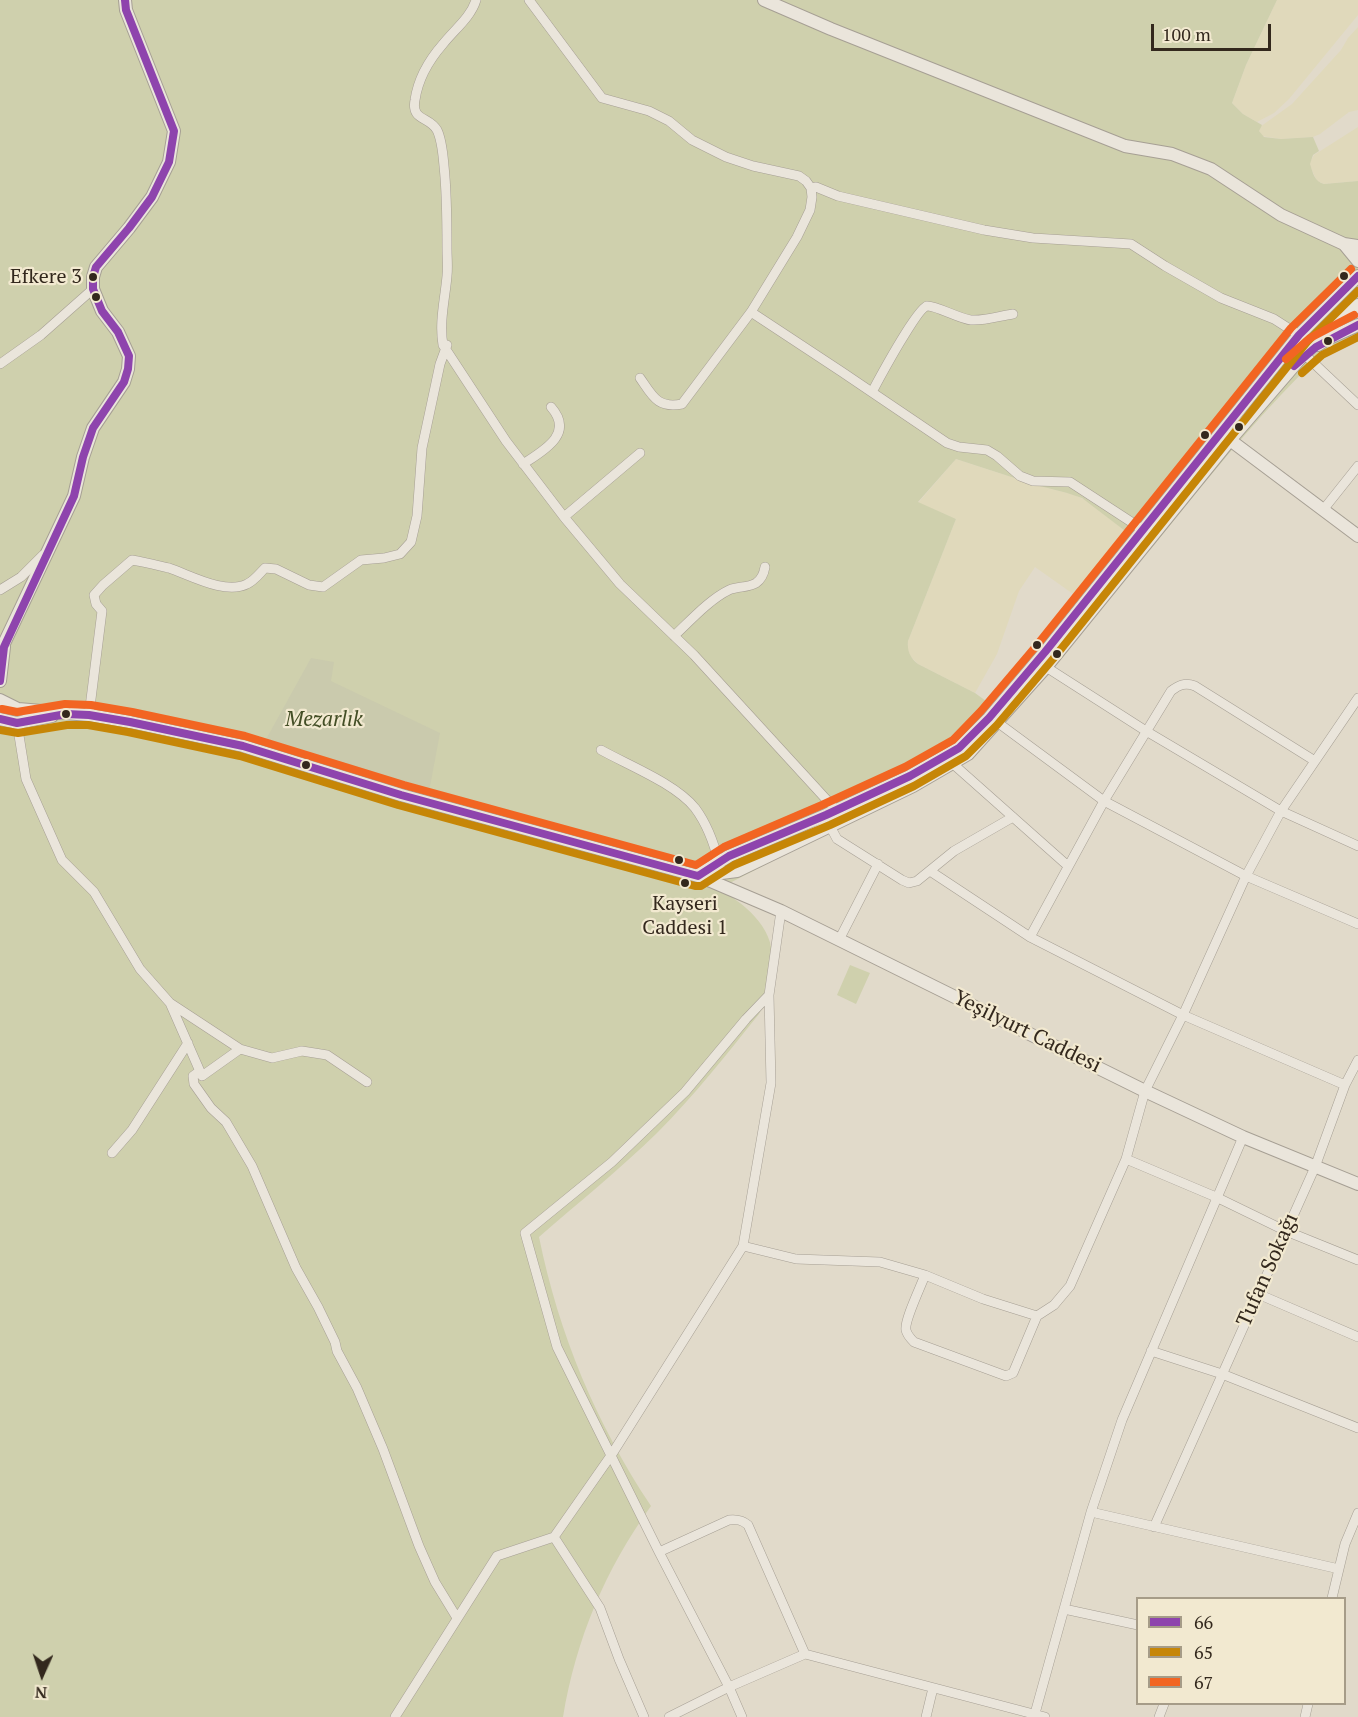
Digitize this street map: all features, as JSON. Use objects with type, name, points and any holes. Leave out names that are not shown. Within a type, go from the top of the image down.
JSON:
[{"type":"street","points":[[0,681],[2,650],[74,496],[83,457],[93,428],[124,382],[128,369],[129,356],[118,332],[102,311],[93,289],[96,267],[152,197],[169,162],[174,131],[126,10],[125,0]]},
{"type":"street","points":[[476,0],[464,21],[430,61],[418,86],[414,102],[416,114],[431,123],[437,130],[444,164],[448,268],[441,328],[443,345],[447,346],[524,464],[564,517],[620,584],[758,723],[836,810]]},
{"type":"street","points":[[529,0],[602,98],[650,111],[669,121],[692,140],[726,157],[753,166],[799,176],[811,188],[812,204],[808,216],[751,312],[682,404],[674,406],[661,404],[640,378]]},
{"type":"street","points":[[764,0],[1125,146],[1172,154],[1211,169],[1281,214],[1344,244],[1358,246]]},
{"type":"street","points":[[811,188],[816,187],[838,196],[984,230],[1033,238],[1131,244],[1221,298],[1274,319],[1299,335]]},
{"type":"street","points":[[1344,244],[1358,261]]},
{"type":"street","points":[[698,876],[729,856],[910,776],[959,748],[989,718],[1045,652],[1299,335],[1358,276]]},
{"type":"street","points":[[0,364],[41,335],[93,289]]},
{"type":"street","points":[[698,876],[736,871],[913,786],[968,754],[1046,667],[1230,440],[1304,354],[1328,328],[1358,305]]},
{"type":"street","points":[[872,392],[924,307],[932,307],[970,320],[1013,314]]},
{"type":"street","points":[[751,312],[947,443],[959,447],[987,450],[1020,476],[1033,481],[1070,482],[1143,529]]},
{"type":"street","points":[[1304,354],[1327,339],[1358,325]]},
{"type":"street","points":[[89,715],[102,611],[96,604],[94,595],[132,560],[171,569],[216,585],[245,585],[255,579],[265,568],[276,569],[309,585],[323,587],[361,560],[400,554],[411,543],[417,516],[422,448],[440,363],[447,346]]},
{"type":"street","points":[[1304,354],[1358,405]]},
{"type":"street","points":[[524,464],[551,446],[556,437],[559,428],[558,418],[551,407]]},
{"type":"street","points":[[1230,440],[1358,536]]},
{"type":"street","points":[[564,517],[640,453]]},
{"type":"street","points":[[1323,510],[1358,466]]},
{"type":"street","points":[[0,590],[30,569],[45,552],[57,533]]},
{"type":"street","points":[[674,636],[722,594],[759,581],[764,574],[765,567]]},
{"type":"street","points":[[1046,667],[1146,731],[1281,811],[1358,846]]},
{"type":"street","points":[[1030,937],[1104,801],[1171,692],[1180,685],[1195,686],[1315,761]]},
{"type":"street","points":[[925,1275],[905,1324],[910,1338],[914,1342],[1006,1376],[1012,1373],[1037,1316],[1054,1305],[1070,1286],[1126,1159],[1145,1091],[1183,1015],[1246,876],[1281,811],[1358,698]]},
{"type":"street","points":[[0,700],[18,709],[66,714]]},
{"type":"street","points":[[0,719],[17,723],[66,714]]},
{"type":"street","name":"Yeşilyurt Caddesi","points":[[66,714],[89,715],[130,722],[243,746],[401,795],[698,876],[781,910],[1145,1091],[1243,1137],[1358,1184]]},
{"type":"street","points":[[997,722],[1104,801],[1246,876],[1358,924]]},
{"type":"street","points":[[17,723],[26,779],[62,860],[94,892],[140,969],[170,1003],[240,1049],[272,1058],[302,1051],[327,1055],[367,1082]]},
{"type":"street","points":[[601,750],[675,790],[689,801],[705,824],[718,862]]},
{"type":"street","points":[[952,764],[1068,866]]},
{"type":"street","points":[[830,826],[837,839],[909,883],[917,881],[954,851],[1013,817]]},
{"type":"street","points":[[840,940],[878,864]]},
{"type":"street","points":[[930,871],[1030,937],[1183,1015],[1345,1086]]},
{"type":"street","points":[[395,1717],[497,1556],[554,1537],[612,1454],[743,1246],[771,1083],[769,995],[781,910]]},
{"type":"street","points":[[742,1717],[557,1347],[525,1233],[612,1161],[685,1092],[769,995]]},
{"type":"street","points":[[170,1003],[202,1076],[240,1049]]},
{"type":"street","points":[[112,1153],[132,1130],[188,1043]]},
{"type":"street","name":"Tufan Sokağı","points":[[1154,1527],[1315,1167],[1345,1086],[1358,1060]]},
{"type":"street","points":[[200,1071],[193,1076],[193,1081],[211,1108],[226,1122],[252,1166],[296,1268],[318,1306],[337,1351],[357,1388],[435,1582],[457,1618]]},
{"type":"street","points":[[1035,1716],[1091,1512],[1122,1420],[1243,1137]]},
{"type":"street","points":[[1126,1159],[1216,1197],[1286,1231],[1358,1260]]},
{"type":"street","points":[[743,1246],[796,1259],[880,1262],[925,1275],[982,1299],[1037,1316]]},
{"type":"street","points":[[1258,1294],[1358,1337]]},
{"type":"street","points":[[1151,1351],[1222,1374],[1358,1428]]},
{"type":"street","points":[[1091,1512],[1339,1569]]},
{"type":"street","points":[[1332,1597],[1345,1544],[1358,1513]]},
{"type":"street","points":[[658,1552],[729,1520],[744,1522],[748,1525],[805,1654]]},
{"type":"street","points":[[554,1537],[600,1608],[644,1717]]},
{"type":"street","points":[[1064,1609],[1136,1624]]},
{"type":"street","points":[[669,1717],[729,1687],[805,1654],[1045,1717]]},
{"type":"street","points":[[926,1717],[933,1688]]},
{"type":"shaded area","points":[[1277,0],[1358,0],[1358,15],[1289,99],[1274,113],[1257,122],[1243,114],[1232,103],[1246,65]]},
{"type":"shaded area","points":[[1358,27],[1358,110],[1349,112],[1313,137],[1281,139],[1262,136],[1259,131],[1260,127],[1292,104],[1341,50]]},
{"type":"shaded area","points":[[1358,127],[1358,181],[1324,184],[1317,181],[1309,164],[1314,155]]},
{"type":"shaded area","points":[[956,459],[1075,495],[1089,502],[1126,531],[1076,596],[1035,567],[1019,591],[997,654],[975,693],[918,664],[910,656],[908,649],[908,641],[956,519],[918,503]]},
{"type":"green space","points":[[0,0],[1277,0],[1246,65],[1232,103],[1243,114],[1262,125],[1259,131],[1264,137],[1281,139],[1313,137],[1319,151],[1313,155],[1310,164],[1314,176],[1321,183],[1358,181],[1358,334],[1325,353],[1289,386],[1150,550],[1082,498],[956,459],[918,502],[956,519],[908,641],[910,654],[918,664],[975,693],[1008,717],[888,802],[718,889],[747,908],[768,936],[772,962],[765,999],[759,1014],[710,1075],[657,1133],[539,1237],[557,1309],[582,1377],[613,1443],[651,1506],[606,1580],[595,1606],[576,1660],[563,1717],[0,1717]]},
{"type":"green space","name":"Mezarlık","points":[[311,658],[334,662],[331,681],[440,733],[429,792],[264,743]]},
{"type":"green space","points":[[850,965],[870,973],[856,1004],[837,995]]},
{"type":"transit line","name":"66","points":[[0,681],[4,647],[74,496],[83,457],[93,428],[124,382],[128,369],[129,356],[118,332],[102,311],[93,289],[96,267],[152,197],[169,162],[174,131],[126,10],[125,0]]},
{"type":"transit line","name":"67","points":[[2,709],[17,712],[65,704],[91,705],[245,736],[404,785],[696,865],[724,847],[905,767],[953,740],[1037,645],[1291,328],[1351,269]]},
{"type":"transit line","name":"66","points":[[0,719],[17,723],[66,714],[89,715],[243,746],[401,795],[698,876],[729,856],[910,776],[959,748],[989,718],[1045,652],[1299,335],[1358,276]]},
{"type":"transit line","name":"65","points":[[0,730],[18,733],[67,725],[88,725],[240,756],[398,805],[701,886],[734,865],[830,825],[914,786],[966,756],[997,725],[1053,659],[1307,342],[1358,291]]},
{"type":"transit line","name":"67","points":[[1286,359],[1310,338],[1354,315]]},
{"type":"transit line","name":"66","points":[[1294,366],[1316,347],[1358,325]]},
{"type":"transit line","name":"65","points":[[1302,373],[1322,355],[1358,337]]},
{"type":"place","name":"Efkere 3","points":[[93,277]]},
{"type":"place","name":"Kayseri Caddesi 1","points":[[685,883]]}]
